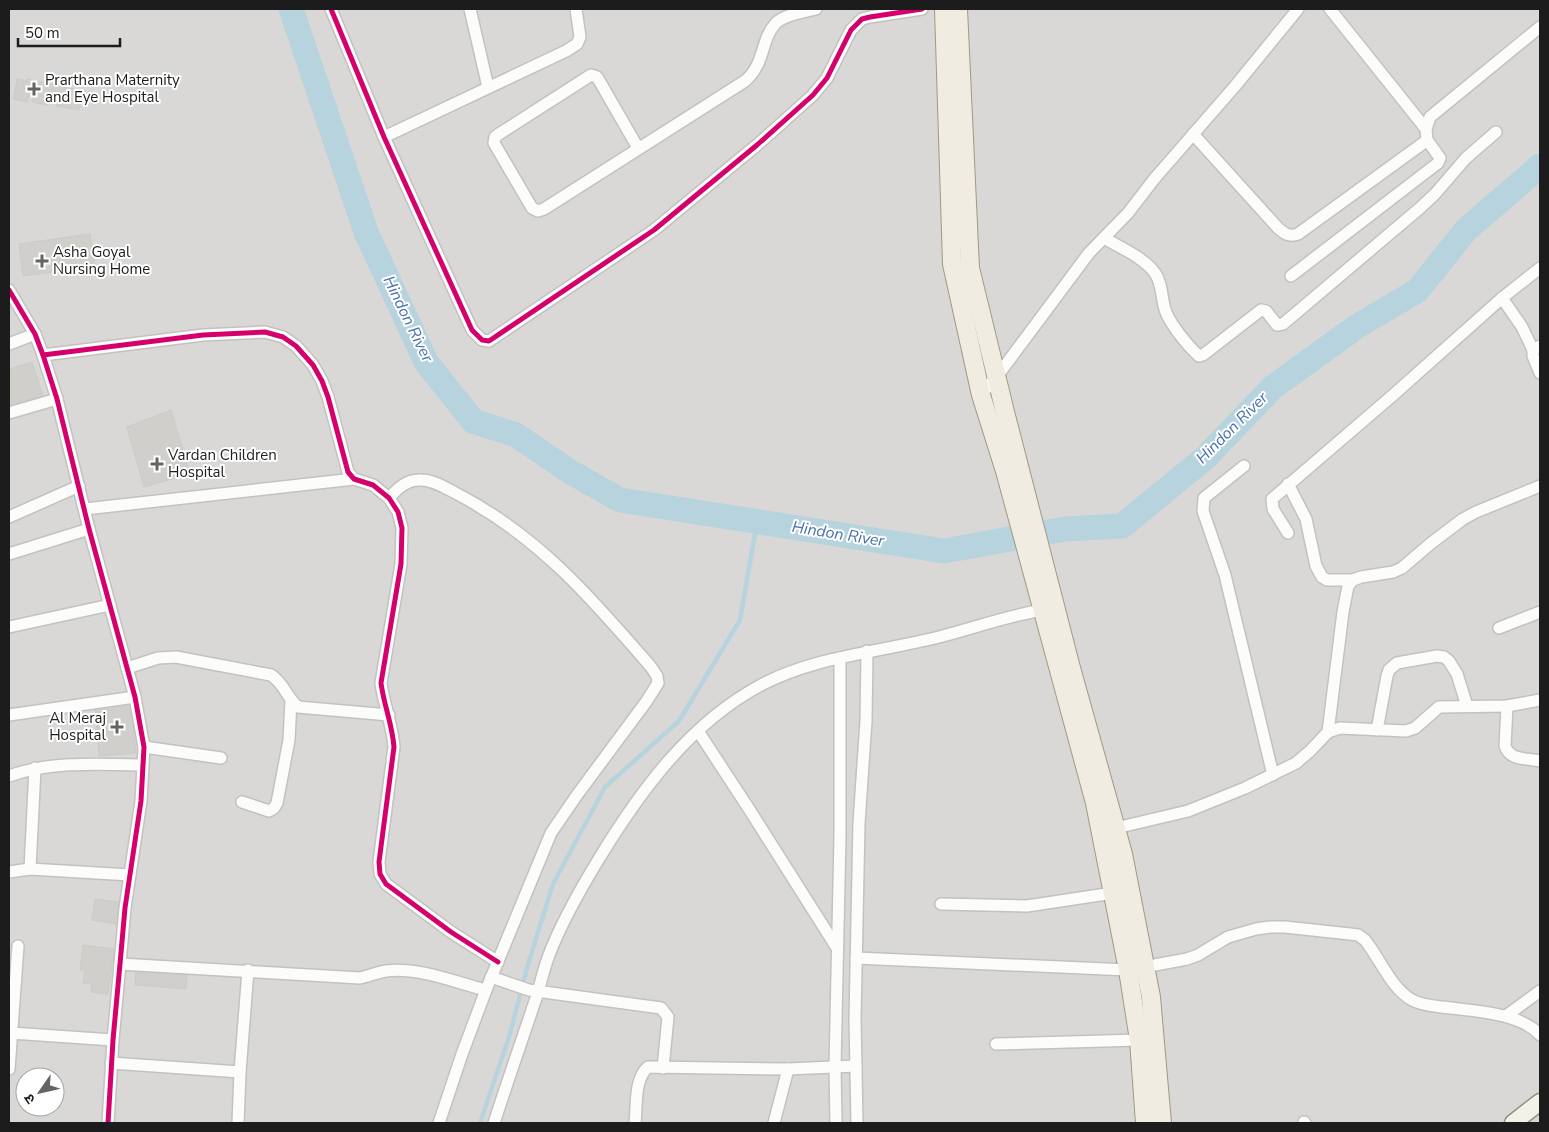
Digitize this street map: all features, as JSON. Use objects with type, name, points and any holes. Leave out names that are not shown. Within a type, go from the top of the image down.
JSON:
[{"type":"main road","points":[[944,9],[952,264],[981,395],[1012,468]]},
{"type":"main road","points":[[958,9],[970,268],[996,377],[1012,468],[1046,606],[1095,779],[1113,893],[1140,1040],[1145,1123]]},
{"type":"main road","points":[[969,341],[987,338]]},
{"type":"main road","points":[[1095,779],[1116,828],[1146,967],[1151,997],[1162,1123]]},
{"type":"main road","points":[[1513,1123],[1540,1102]]},
{"type":"street","points":[[331,9],[384,137],[472,330],[482,340],[489,341],[654,230],[757,145],[817,91],[827,78],[851,30],[862,20],[870,17],[922,9]]},
{"type":"street","points":[[470,9],[488,88]]},
{"type":"street","points":[[384,137],[566,51],[577,44],[580,37],[576,9]]},
{"type":"street","points":[[638,148],[597,77],[591,75],[499,134],[495,137],[494,143],[532,208],[538,211],[544,209],[751,76],[760,60],[768,34],[776,22],[786,17],[816,9]]},
{"type":"street","points":[[981,395],[1078,267],[1128,213],[1155,178],[1298,9]]},
{"type":"street","points":[[1291,276],[1438,163],[1440,158],[1427,134],[1330,9]]},
{"type":"street","points":[[1194,134],[1278,228],[1291,236],[1298,234],[1427,134],[1430,117],[1540,27]]},
{"type":"street","points":[[1104,238],[1137,257],[1150,267],[1160,282],[1164,305],[1172,324],[1193,351],[1199,356],[1203,355],[1261,310],[1266,311],[1277,325],[1283,324],[1420,208],[1447,182],[1466,158],[1496,132]]},
{"type":"street","points":[[1288,533],[1272,509],[1272,499],[1502,298],[1540,268]]},
{"type":"street","points":[[9,290],[35,334],[57,399],[89,529],[135,697],[144,747],[141,801],[120,964],[111,1063],[108,1123]]},
{"type":"street","points":[[1502,298],[1536,348],[1533,356],[1540,373]]},
{"type":"street","points":[[43,355],[203,336],[265,332],[284,337],[296,346],[313,365],[322,381],[348,472],[354,479]]},
{"type":"street","points":[[9,344],[35,334]]},
{"type":"street","points":[[9,413],[57,399]]},
{"type":"street","points":[[1244,466],[1204,498],[1203,511],[1225,575],[1273,775]]},
{"type":"street","points":[[85,509],[354,479],[373,486],[389,498],[398,512],[402,528],[401,564],[381,683],[383,700],[392,728],[394,747],[379,862],[380,874],[386,884],[450,932],[498,962]]},
{"type":"street","points":[[389,498],[408,482],[421,480],[454,492],[480,506],[536,546],[559,566],[600,607],[651,667],[657,676],[658,683],[646,702],[576,795],[552,833],[498,962],[496,979],[486,990],[462,1054],[440,1123]]},
{"type":"street","points":[[1288,484],[1306,519],[1316,566],[1322,578],[1327,580],[1353,580],[1360,577],[1393,572],[1402,568],[1464,519],[1540,486]]},
{"type":"street","points":[[9,517],[79,486]]},
{"type":"street","points":[[9,554],[89,529]]},
{"type":"street","points":[[1328,732],[1343,612],[1348,586],[1353,580]]},
{"type":"street","points":[[9,627],[110,605]]},
{"type":"street","points":[[494,1123],[534,990],[562,925],[588,877],[642,792],[698,731],[712,718],[761,685],[803,667],[854,654],[938,637],[1046,606]]},
{"type":"street","points":[[1499,628],[1540,612]]},
{"type":"street","points":[[854,654],[840,836],[838,950],[846,1067],[857,1123]]},
{"type":"street","points":[[836,1123],[846,1067],[856,958],[859,823],[866,721],[854,654]]},
{"type":"street","points":[[127,668],[158,658],[176,656],[271,675],[279,680],[291,701],[298,707],[389,715]]},
{"type":"street","points":[[1377,730],[1387,676],[1389,670],[1397,663],[1436,656],[1444,657],[1454,666],[1467,706]]},
{"type":"street","points":[[9,715],[135,697]]},
{"type":"street","points":[[1116,828],[1188,811],[1214,802],[1273,775],[1296,762],[1310,751],[1328,732],[1340,728],[1406,731],[1415,728],[1439,707],[1507,706],[1540,700]]},
{"type":"street","points":[[242,802],[269,811],[277,803],[288,740],[291,701]]},
{"type":"street","points":[[1507,706],[1505,746],[1507,751],[1515,757],[1540,761]]},
{"type":"street","points":[[698,731],[838,950]]},
{"type":"street","points":[[144,747],[221,758]]},
{"type":"street","points":[[9,776],[35,768],[89,764],[143,765]]},
{"type":"street","points":[[30,870],[35,768]]},
{"type":"street","points":[[9,872],[30,870],[130,875]]},
{"type":"street","points":[[941,904],[1027,906],[1113,893]]},
{"type":"street","points":[[856,958],[1128,970],[1187,959],[1198,955],[1228,937],[1256,929],[1285,927],[1350,934],[1358,935],[1365,940],[1396,986],[1405,996],[1415,1002],[1506,1016],[1527,1024],[1540,1035]]},
{"type":"street","points":[[9,1069],[18,946]]},
{"type":"street","points":[[120,964],[360,978],[384,971],[399,970],[422,973],[486,990]]},
{"type":"street","points":[[238,1123],[248,970]]},
{"type":"street","points":[[496,979],[534,990],[661,1008],[668,1017],[663,1068]]},
{"type":"street","points":[[1506,1016],[1540,991]]},
{"type":"street","points":[[11,1033],[113,1040]]},
{"type":"street","points":[[996,1044],[1140,1040]]},
{"type":"street","points":[[111,1063],[240,1072]]},
{"type":"street","points":[[635,1123],[639,1080],[648,1067],[788,1069],[846,1067]]},
{"type":"street","points":[[774,1123],[788,1069]]},
{"type":"shaded area","points":[[9,9],[1540,9],[1540,1123],[9,1123]]},
{"type":"building","points":[[17,79],[27,81],[27,79],[83,91],[79,110],[56,106],[57,101],[49,99],[48,105],[32,102],[33,97],[28,96],[27,102],[13,99]]},
{"type":"building","points":[[90,234],[95,266],[23,276],[19,244]]},
{"type":"building","points":[[32,362],[43,396],[9,406],[9,369]]},
{"type":"building","points":[[171,410],[190,474],[144,487],[127,427]]},
{"type":"building","points":[[131,703],[136,753],[99,756],[95,706]]},
{"type":"building","points":[[95,899],[125,903],[122,925],[92,920]]},
{"type":"building","points":[[83,945],[114,949],[108,994],[91,992],[92,984],[83,983],[85,970],[80,970]]},
{"type":"building","points":[[136,967],[187,971],[186,989],[135,985]]},
{"type":"waterway","name":"Hindon River","points":[[291,9],[366,232],[426,362],[473,421],[516,435],[569,471],[620,500],[944,551],[1065,529],[1122,526],[1205,458],[1273,387],[1359,325],[1417,291],[1466,230],[1540,166]]},
{"type":"waterway","points":[[480,1123],[509,1037],[529,961],[553,884],[605,787],[679,721],[740,620],[757,522]]},
{"type":"cycle path","points":[[331,9],[384,137],[472,330],[482,340],[489,341],[654,230],[757,145],[813,95],[827,78],[851,30],[862,19],[922,9]]},
{"type":"cycle path","points":[[9,290],[35,334],[57,399],[89,529],[135,697],[144,747],[141,801],[125,908],[113,1040],[108,1123]]},
{"type":"cycle path","points":[[43,355],[203,335],[265,332],[283,337],[296,346],[313,365],[328,397],[348,472],[354,479],[373,485],[389,498],[398,512],[402,528],[401,564],[381,683],[394,747],[379,862],[380,874],[386,884],[451,932],[498,962]]},
{"type":"place","name":"Prarthana Maternity and Eye Hospital","points":[[34,89]]},
{"type":"place","name":"Asha Goyal Nursing Home","points":[[42,261]]},
{"type":"place","name":"Vardan Children Hospital","points":[[157,464]]},
{"type":"place","name":"Al Meraj Hospital","points":[[117,727]]}]
